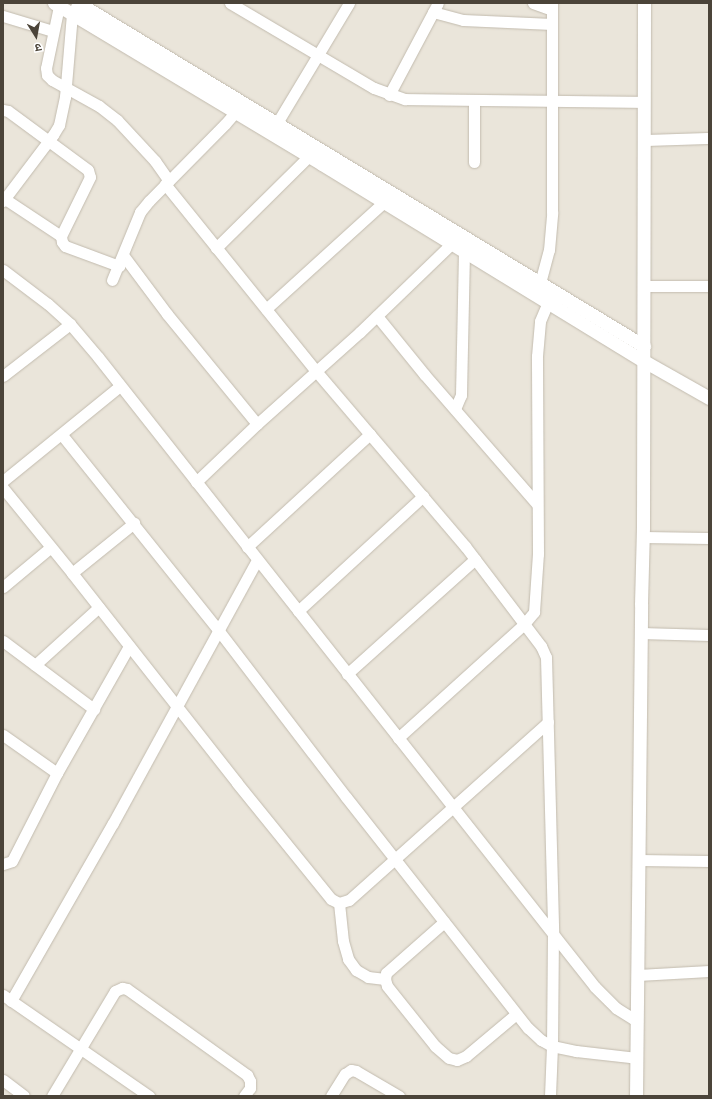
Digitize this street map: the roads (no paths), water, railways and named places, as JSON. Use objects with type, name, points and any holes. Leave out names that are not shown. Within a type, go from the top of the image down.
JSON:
[{"type":"street","points":[[230,3],[374,88],[389,95],[405,99],[644,102]]},
{"type":"street","points":[[278,123],[349,3]]},
{"type":"street","points":[[533,3],[552,6],[552,212],[549,250],[540,283]]},
{"type":"street","points":[[636,1096],[643,537],[644,3]]},
{"type":"street","points":[[550,1096],[553,933],[546,657],[541,646],[474,559],[423,496],[316,371],[216,248],[167,182],[154,161],[117,120],[99,106],[65,88],[47,75],[46,68],[53,31],[56,4],[76,7],[239,107],[309,156],[464,252],[644,346]]},
{"type":"street","points":[[61,236],[4,200],[49,141],[59,125],[76,7]]},
{"type":"street","points":[[389,95],[436,7],[462,20],[552,24]]},
{"type":"street","points":[[4,18],[53,31]]},
{"type":"street","points":[[474,100],[474,162]]},
{"type":"street","points":[[239,107],[278,123],[540,283],[550,297],[644,361],[709,398]]},
{"type":"street","points":[[112,280],[140,212],[239,107]]},
{"type":"street","points":[[3,110],[8,111],[49,141],[90,174],[73,214],[61,236],[62,242],[65,246],[121,260],[256,424]]},
{"type":"street","points":[[644,140],[709,138]]},
{"type":"street","points":[[216,248],[309,156]]},
{"type":"street","points":[[266,310],[384,202]]},
{"type":"street","points":[[196,482],[256,424],[377,316],[451,244]]},
{"type":"street","points":[[455,409],[461,395],[464,252]]},
{"type":"street","points":[[3,270],[48,304],[70,324],[595,986],[616,1008],[637,1021]]},
{"type":"street","points":[[644,286],[709,286]]},
{"type":"street","points":[[398,738],[524,624],[534,612],[536,607],[538,554],[537,356],[540,321],[550,297]]},
{"type":"street","points":[[377,316],[537,504]]},
{"type":"street","points":[[4,372],[70,324]]},
{"type":"street","points":[[3,481],[62,435],[120,386]]},
{"type":"street","points":[[247,547],[370,434]]},
{"type":"street","points":[[62,435],[219,631],[341,791],[516,1014],[541,1040],[552,1046],[576,1051],[637,1058]]},
{"type":"street","points":[[3,488],[72,573],[176,707],[331,899],[339,903],[349,900],[548,722]]},
{"type":"street","points":[[298,611],[423,496]]},
{"type":"street","points":[[72,573],[134,523]]},
{"type":"street","points":[[643,537],[709,538]]},
{"type":"street","points":[[3,587],[51,547]]},
{"type":"street","points":[[347,674],[474,559]]},
{"type":"street","points":[[149,1096],[7,998],[113,823],[257,560]]},
{"type":"street","points":[[35,665],[99,608]]},
{"type":"street","points":[[641,633],[709,635]]},
{"type":"street","points":[[3,641],[94,709]]},
{"type":"street","points":[[3,864],[12,861],[57,773],[129,646]]},
{"type":"street","points":[[3,735],[57,773]]},
{"type":"street","points":[[639,860],[709,861]]},
{"type":"street","points":[[339,903],[343,941],[348,959],[356,970],[368,977],[385,979]]},
{"type":"street","points":[[444,922],[386,972],[385,979],[387,986],[435,1046],[449,1058],[457,1060],[466,1056],[516,1014]]},
{"type":"street","points":[[638,975],[709,971]]},
{"type":"street","points":[[52,1096],[80,1047],[115,991],[122,988],[127,988],[247,1075],[250,1081],[250,1088],[244,1096]]},
{"type":"street","points":[[331,1096],[344,1074],[351,1070],[356,1071],[399,1096]]},
{"type":"street","points":[[3,1080],[24,1096]]}]
